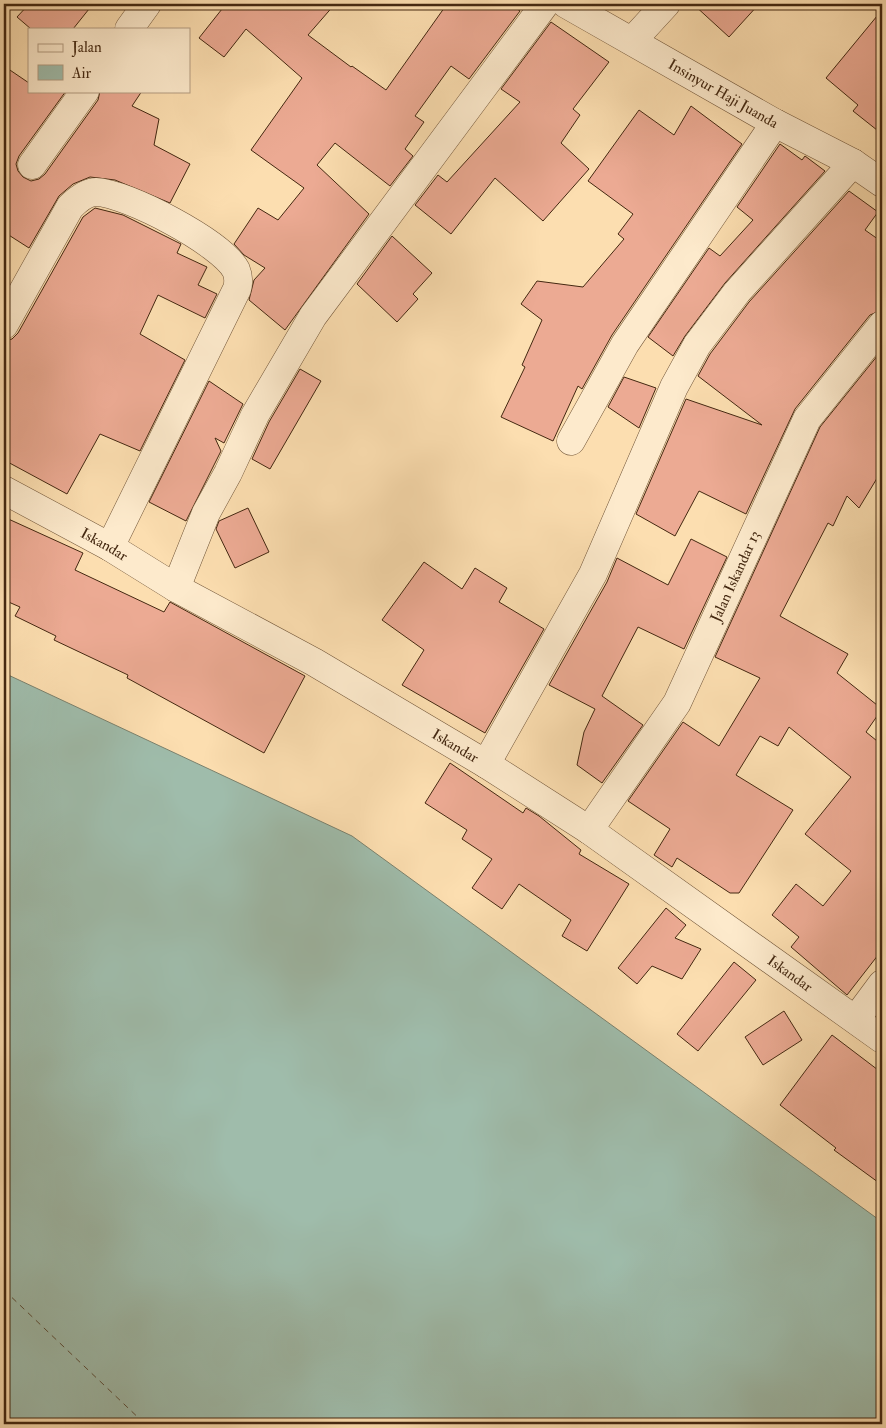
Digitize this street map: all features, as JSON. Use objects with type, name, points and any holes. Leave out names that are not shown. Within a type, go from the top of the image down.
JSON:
[{"type":"street","points":[[130,28],[147,4]]},
{"type":"street","points":[[176,588],[206,513],[295,344],[313,316],[545,4]]},
{"type":"street","name":"Insinyur Haji Juanda","points":[[566,4],[775,123],[853,163],[882,183]]},
{"type":"street","points":[[632,41],[666,4]]},
{"type":"street","points":[[32,165],[84,92]]},
{"type":"street","points":[[571,441],[625,344],[775,123]]},
{"type":"street","points":[[486,764],[593,574],[674,387],[697,345],[737,292],[853,163]]},
{"type":"street","points":[[4,325],[70,207],[86,195],[95,192],[139,206],[178,224],[224,255],[236,270],[239,282],[237,289],[110,547]]},
{"type":"street","name":"Jalan Iskandar 13","points":[[589,830],[677,703],[807,419],[882,325]]},
{"type":"street","name":"Iskandar","points":[[4,490],[110,547],[176,588],[314,662],[486,764],[589,830],[882,1039]]},
{"type":"street","points":[[856,1019],[882,984]]},
{"type":"water","points":[[4,673],[352,836],[882,1222],[882,1424],[4,1424]]},
{"type":"building","points":[[29,4],[93,4],[74,28],[30,28],[17,17]]},
{"type":"building","points":[[216,4],[335,4],[308,35],[386,90],[447,4],[510,4],[520,11],[469,79],[451,66],[415,116],[424,122],[405,149],[413,156],[390,186],[335,143],[317,165],[369,214],[285,330],[249,300],[254,280],[265,268],[244,255],[234,244],[258,208],[278,220],[304,188],[251,150],[302,78],[246,29],[224,57],[199,38],[222,9]]},
{"type":"building","points":[[693,4],[759,4],[729,37]]},
{"type":"building","points":[[882,10],[882,134],[853,111],[858,105],[826,78]]},
{"type":"building","points":[[551,22],[609,62],[573,109],[580,115],[561,143],[589,169],[543,221],[495,178],[451,234],[415,205],[438,175],[447,182],[520,102],[501,89]]},
{"type":"building","points":[[4,66],[28,82],[28,92],[65,92],[19,156],[16,164],[18,171],[23,177],[31,181],[39,179],[45,174],[98,100],[100,92],[141,92],[132,106],[159,119],[154,145],[190,164],[170,203],[115,180],[90,177],[73,184],[59,196],[29,248],[4,232]]},
{"type":"building","points":[[691,106],[742,144],[612,335],[582,389],[578,386],[553,441],[501,417],[525,367],[522,365],[542,320],[521,304],[537,281],[583,287],[624,239],[618,234],[633,214],[588,181],[639,110],[674,135]]},
{"type":"building","points":[[780,144],[802,160],[805,156],[825,171],[725,283],[685,336],[673,356],[648,337],[709,248],[720,256],[753,220],[737,207]]},
{"type":"building","points":[[849,191],[878,212],[865,230],[882,242],[882,310],[870,315],[795,409],[746,514],[699,491],[675,536],[636,514],[686,399],[762,425],[698,376],[710,354],[749,302]]},
{"type":"building","points":[[95,208],[123,215],[181,244],[177,253],[207,267],[198,285],[217,294],[205,318],[158,295],[140,334],[185,360],[140,451],[100,434],[67,494],[4,460],[4,341],[12,339],[18,333],[83,217]]},
{"type":"building","points":[[392,236],[432,273],[413,294],[418,299],[397,322],[357,284]]},
{"type":"building","points":[[882,350],[882,470],[859,508],[847,496],[833,526],[828,523],[780,616],[848,654],[837,673],[882,709],[866,732],[882,745],[882,950],[847,995],[791,947],[799,937],[772,915],[796,884],[823,906],[851,871],[805,834],[851,777],[789,727],[778,746],[760,736],[736,775],[793,810],[739,893],[730,893],[677,858],[672,867],[654,855],[670,829],[628,801],[683,722],[719,746],[760,678],[715,657],[820,427]]},
{"type":"building","points":[[300,369],[321,381],[270,469],[252,459],[269,422]]},
{"type":"building","points":[[624,377],[656,388],[639,428],[608,407]]},
{"type":"building","points":[[209,381],[243,404],[224,443],[215,438],[221,451],[186,521],[149,502]]},
{"type":"building","points":[[248,508],[269,552],[235,568],[216,529],[219,521]]},
{"type":"building","points":[[4,517],[83,553],[75,570],[164,612],[170,602],[305,676],[264,753],[127,678],[128,675],[54,640],[56,636],[15,616],[20,607],[4,600]]},
{"type":"building","points":[[691,539],[727,557],[684,649],[638,627],[602,696],[643,725],[602,783],[577,765],[584,732],[595,709],[549,685],[607,582],[617,558],[668,585]]},
{"type":"building","points":[[424,562],[462,589],[475,568],[507,588],[499,602],[544,629],[485,733],[402,685],[424,650],[382,620]]},
{"type":"building","points":[[450,763],[523,813],[526,808],[539,816],[581,850],[579,854],[629,884],[587,951],[562,936],[571,920],[519,884],[502,909],[472,888],[492,859],[462,839],[467,830],[425,803]]},
{"type":"building","points":[[666,908],[686,925],[675,938],[701,949],[682,979],[652,966],[637,984],[618,968]]},
{"type":"building","points":[[734,962],[756,980],[698,1051],[677,1034]]},
{"type":"building","points":[[784,1011],[802,1040],[763,1065],[745,1037]]},
{"type":"building","points":[[832,1035],[882,1073],[882,1185],[834,1150],[836,1148],[780,1105]]},
{"type":"ferry route","points":[[4,1290],[145,1424]]}]
